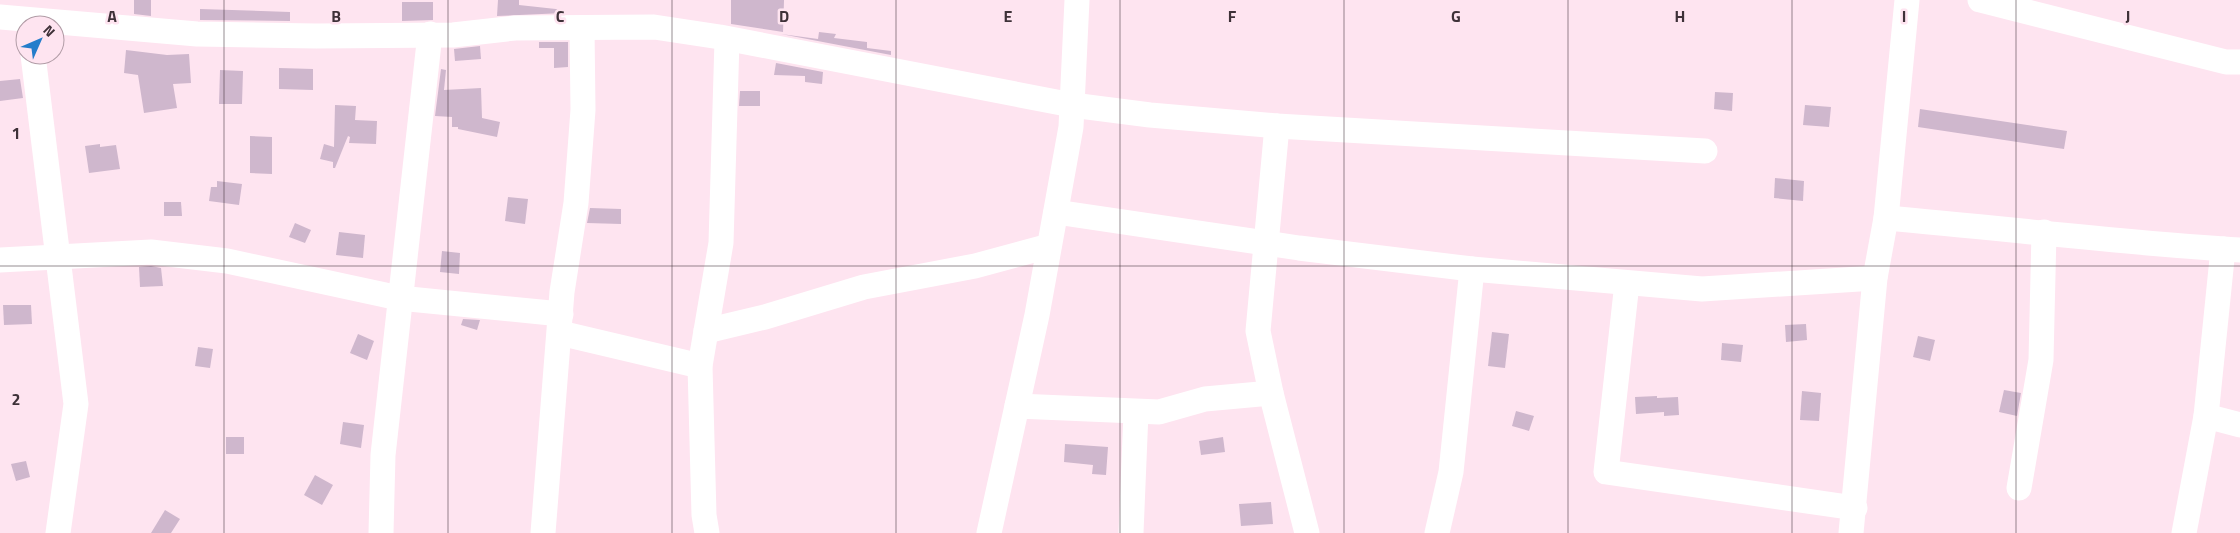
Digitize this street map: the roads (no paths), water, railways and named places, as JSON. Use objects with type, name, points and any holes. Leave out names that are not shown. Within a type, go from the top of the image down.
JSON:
[{"type":"street","points":[[989,533],[1017,406],[1071,127],[1077,0]]},
{"type":"street","points":[[1851,533],[1855,508],[1874,278],[1886,218],[1908,0]]},
{"type":"street","points":[[1980,0],[2226,62],[2240,62]]},
{"type":"street","points":[[0,17],[15,20]]},
{"type":"street","points":[[65,25],[197,34],[316,36],[453,35],[515,28],[654,27],[1072,105],[1150,115],[1277,126],[1705,151]]},
{"type":"street","points":[[544,533],[560,324],[576,203],[583,110],[582,28]]},
{"type":"street","points":[[381,533],[384,455],[399,298],[430,34]]},
{"type":"street","points":[[707,533],[704,515],[700,366],[721,243],[727,40]]},
{"type":"street","points":[[33,65],[59,256],[76,404],[58,533]]},
{"type":"street","points":[[1277,126],[1258,331],[1271,393],[1308,533]]},
{"type":"street","points":[[1056,212],[1265,243],[1472,269],[1702,289],[1874,278]]},
{"type":"street","points":[[1886,218],[2044,232],[2126,243],[2231,249],[2206,416],[2184,533]]},
{"type":"street","points":[[2019,488],[2041,360],[2044,232]]},
{"type":"street","points":[[706,331],[765,317],[864,287],[975,266],[1049,246]]},
{"type":"street","points":[[0,260],[151,252],[227,261],[399,298],[560,324],[700,366]]},
{"type":"street","points":[[1437,533],[1451,472],[1472,269]]},
{"type":"street","points":[[1628,283],[1606,472],[1855,508]]},
{"type":"street","points":[[1017,406],[1159,412],[1205,399],[1271,393]]},
{"type":"street","points":[[1131,533],[1136,412]]},
{"type":"street","points":[[2206,416],[2240,425]]}]
